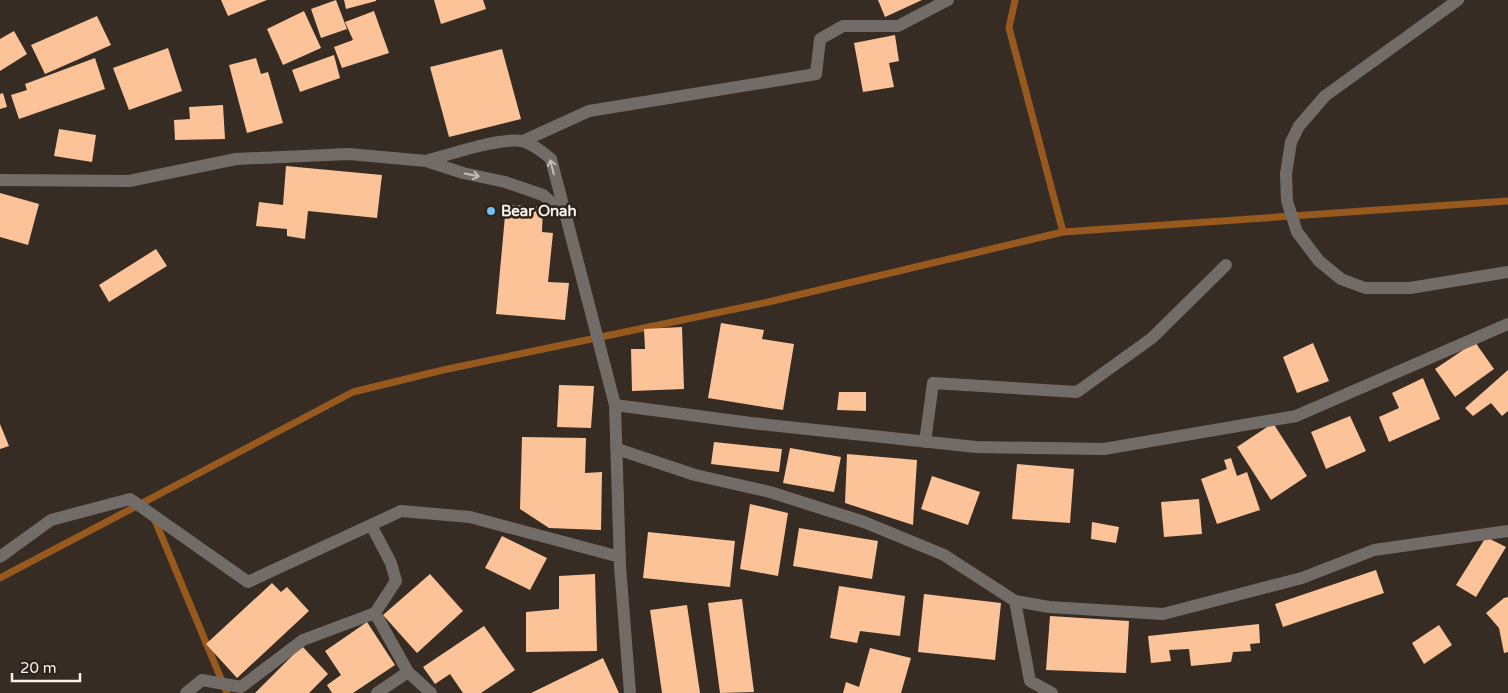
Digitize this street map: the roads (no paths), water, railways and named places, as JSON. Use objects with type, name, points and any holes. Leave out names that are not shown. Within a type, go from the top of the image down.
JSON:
[{"type":"street","points":[[523,141],[589,111],[816,74],[820,39],[843,26],[898,26],[948,0]]},
{"type":"street","points":[[1458,0],[1325,96],[1299,126],[1291,142],[1286,174],[1288,201],[1297,232],[1319,261],[1341,279],[1365,288],[1410,288],[1508,272]]},
{"type":"street","points":[[426,161],[505,140],[523,141],[539,149],[551,159],[615,405],[620,557],[630,693]]},
{"type":"street","points":[[0,180],[129,181],[236,159],[340,154],[426,161],[463,173],[506,182],[543,194],[553,201],[565,214]]},
{"type":"street","points":[[925,442],[933,383],[1077,392],[1152,338],[1226,265]]},
{"type":"street","points":[[615,405],[751,423],[976,447],[1104,449],[1296,416],[1508,324]]},
{"type":"street","points":[[616,449],[694,475],[770,492],[864,522],[944,555],[1015,601],[1049,607],[1163,614],[1302,578],[1374,550],[1508,531]]},
{"type":"street","points":[[0,557],[51,520],[130,499],[248,582],[401,511],[470,517],[546,539],[620,557]]},
{"type":"street","points":[[186,693],[202,680],[242,687],[303,640],[375,613],[396,581],[391,564],[372,525]]},
{"type":"street","points":[[1015,601],[1030,681],[1052,693]]},
{"type":"street","points":[[375,613],[408,672],[431,693]]},
{"type":"street","points":[[377,693],[408,672]]},
{"type":"waterway","points":[[1015,0],[1009,28],[1063,232]]},
{"type":"waterway","points":[[0,578],[353,392],[443,370],[764,303],[1063,232],[1508,201]]},
{"type":"waterway","points":[[154,518],[227,693]]},
{"type":"place","name":"Bear Onah","points":[[491,211]]}]
